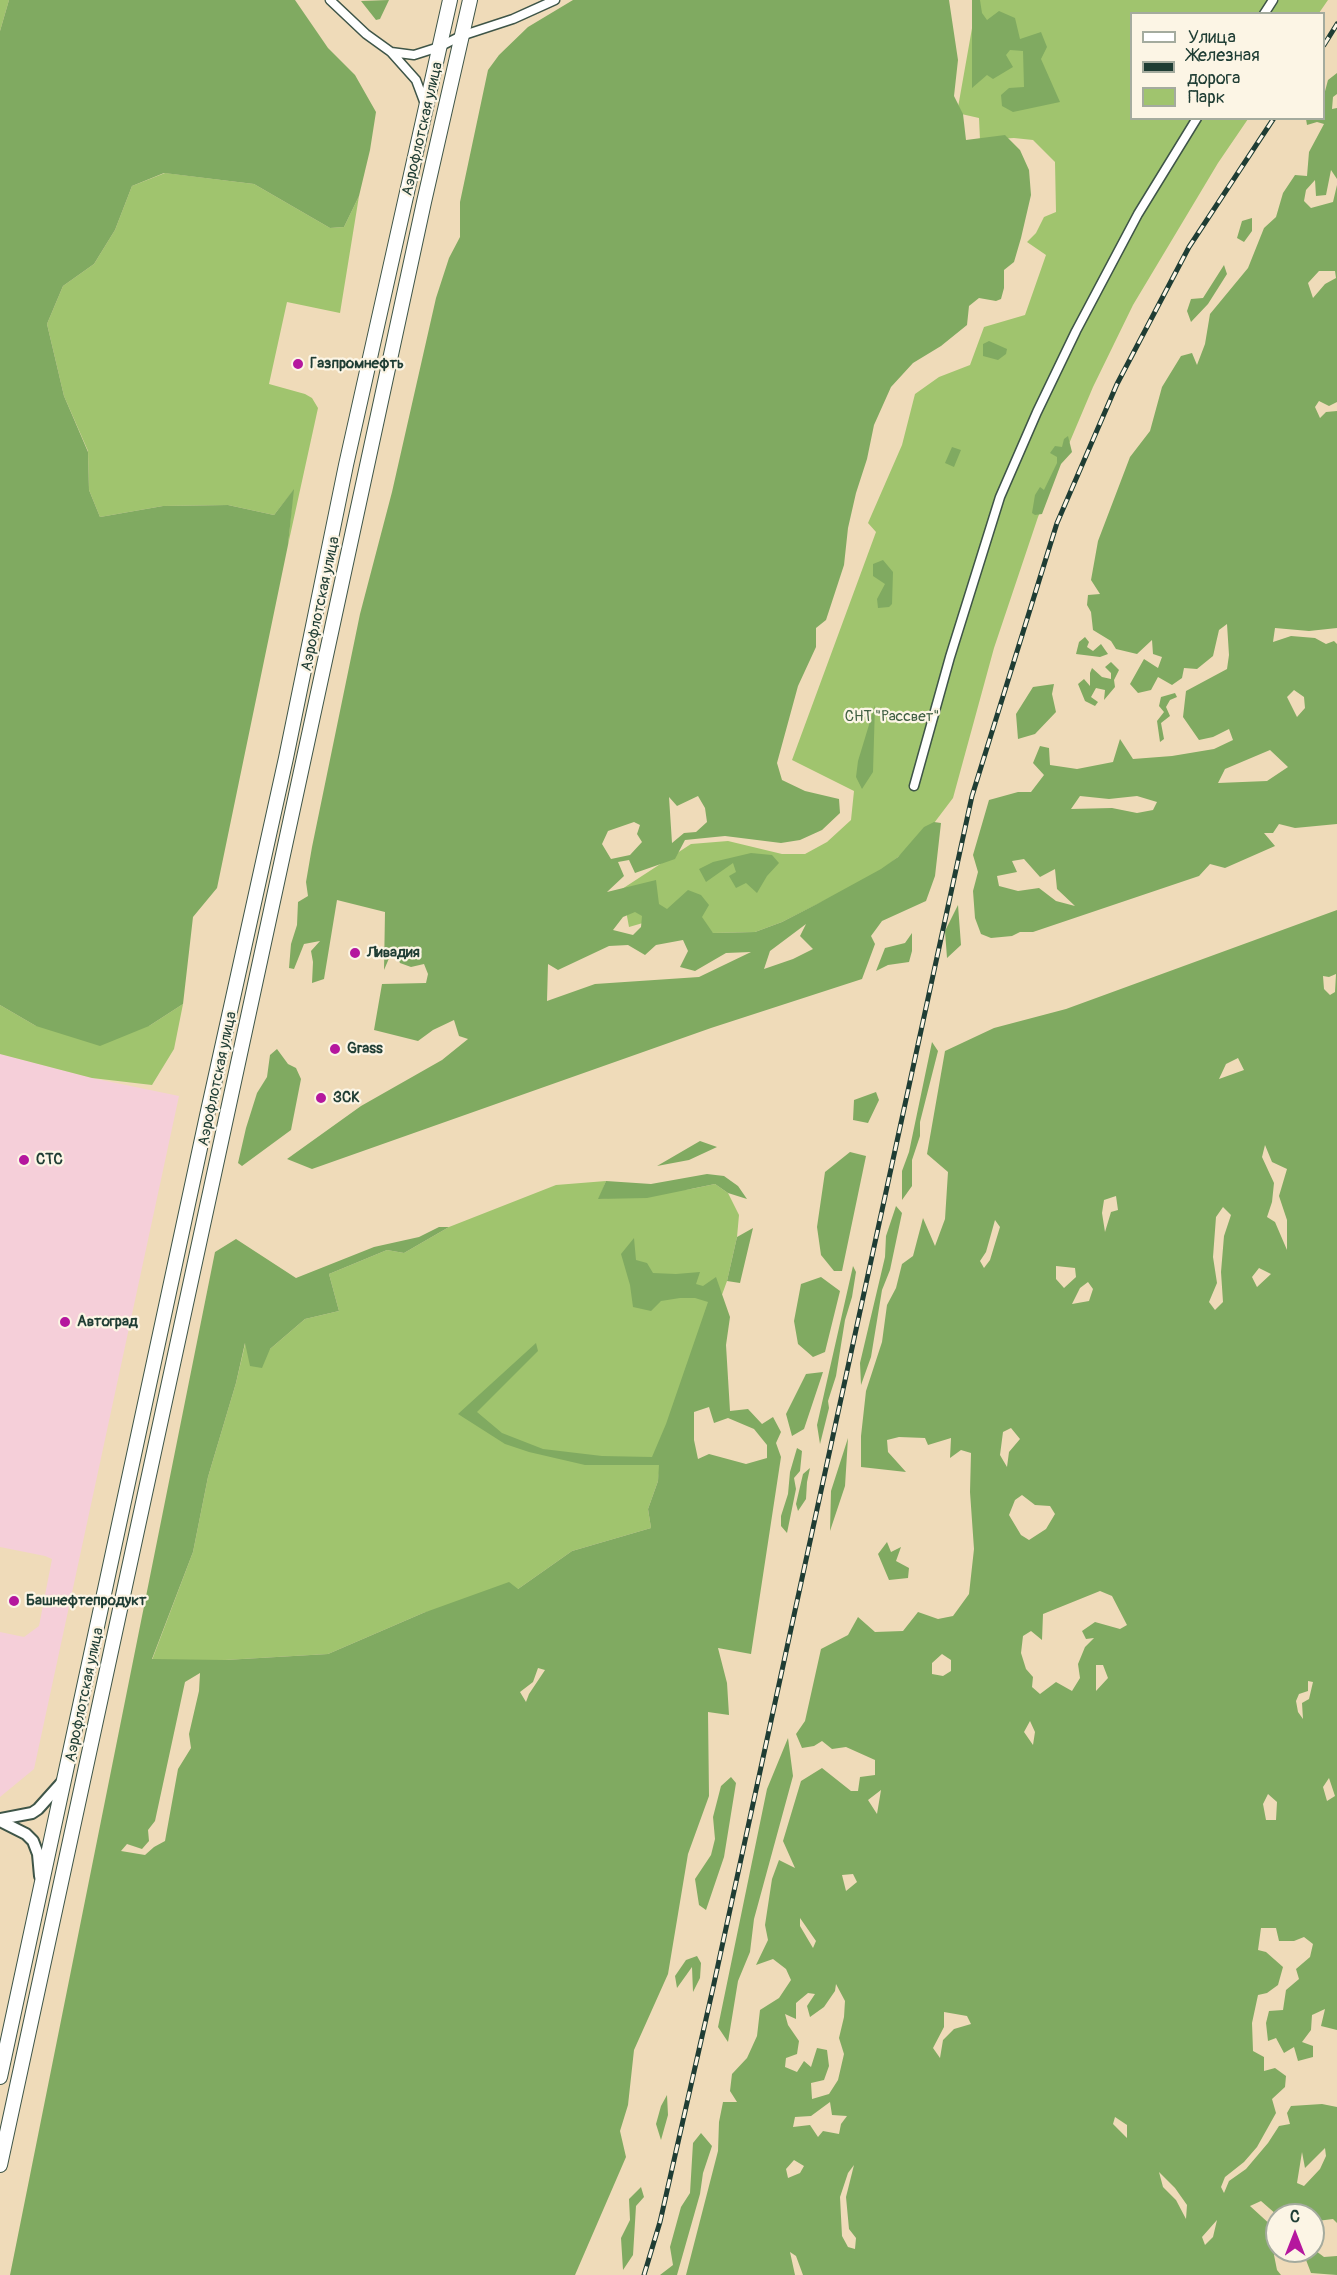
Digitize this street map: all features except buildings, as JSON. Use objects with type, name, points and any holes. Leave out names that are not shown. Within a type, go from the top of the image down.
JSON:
[{"type":"main road","name":"Аэрофлотская улица","points":[[0,2077],[286,758],[346,465],[450,0]]},
{"type":"main road","name":"Аэрофлотская улица","points":[[0,2165],[470,0]]},
{"type":"street","points":[[330,0],[366,34],[391,52],[416,80],[425,105]]},
{"type":"street","points":[[391,52],[414,55],[513,19],[555,0]]},
{"type":"street","points":[[914,786],[987,532],[1000,497],[1076,331],[1138,214],[1196,120]]},
{"type":"street","points":[[0,1820],[32,1813],[64,1780]]},
{"type":"street","points":[[0,1820],[26,1834],[33,1841],[38,1854],[40,1892]]},
{"type":"shaded area","name":"Автоград","points":[[0,1054],[92,1078],[179,1096],[34,1769],[0,1797],[0,1632],[24,1637],[39,1626],[52,1559],[0,1547]]},
{"type":"green space","points":[[0,0],[9,0],[0,31]]},
{"type":"green space","points":[[9,0],[295,0],[328,48],[355,75],[376,112],[359,196],[344,227],[330,228],[254,184],[164,173],[132,186],[115,230],[94,264],[63,286],[47,324],[64,396],[88,452],[89,490],[100,517],[163,506],[228,505],[274,515],[294,489],[288,545],[217,888],[193,917],[183,1004],[149,1026],[100,1046],[36,1026],[0,1005],[0,31]]},
{"type":"green space","points":[[389,0],[380,19],[376,20],[361,1]]},
{"type":"green space","points":[[573,0],[949,0],[958,60],[954,96],[963,114],[966,140],[1005,135],[1020,150],[1029,170],[1031,195],[1014,262],[1004,270],[1004,288],[1001,299],[996,301],[979,298],[969,306],[967,325],[941,346],[913,363],[891,387],[874,425],[848,528],[844,565],[826,620],[816,628],[816,647],[798,686],[777,763],[782,780],[805,791],[839,799],[840,813],[822,830],[800,840],[781,843],[725,836],[685,840],[675,859],[635,873],[629,860],[618,862],[624,876],[607,892],[656,880],[659,904],[667,909],[688,890],[701,895],[709,905],[702,917],[713,933],[755,932],[782,922],[881,869],[898,857],[924,827],[934,822],[941,823],[935,876],[926,901],[882,921],[871,936],[875,944],[862,979],[711,1028],[312,1169],[287,1159],[361,1106],[442,1060],[468,1039],[459,1036],[454,1020],[433,1030],[418,1041],[374,1030],[382,984],[426,983],[428,974],[424,964],[411,967],[400,963],[393,949],[384,970],[385,912],[337,900],[324,979],[312,983],[311,951],[320,941],[304,944],[294,969],[289,968],[291,944],[297,925],[298,902],[308,896],[306,882],[312,847],[360,614],[392,492],[436,298],[449,258],[460,237],[460,202],[488,70],[499,55],[528,27]],"holes":[[[698,796],[705,808],[707,822],[696,832],[684,833],[672,843],[669,797],[677,806]],[[634,822],[640,825],[637,834],[642,842],[630,855],[611,859],[602,844],[608,831]],[[635,912],[642,916],[641,927],[633,935],[613,930],[623,917]],[[806,924],[800,936],[813,949],[764,969],[770,951]],[[683,940],[688,951],[680,967],[695,971],[726,953],[751,952],[699,977],[595,984],[547,1001],[548,964],[558,970],[609,946],[628,945],[645,955],[656,945]]]},
{"type":"green space","points":[[972,0],[980,0],[982,13],[987,20],[999,11],[1015,18],[1020,39],[1041,32],[1047,47],[1041,59],[1060,102],[1013,112],[1002,106],[1001,95],[1009,88],[1024,87],[1023,51],[1010,50],[1006,55],[1013,67],[993,79],[987,75],[972,88]]},
{"type":"green space","name":"СНТ \"Рассвет\"","points":[[977,0],[1328,0],[1320,12],[1130,12],[1130,120],[1247,120],[1218,163],[1133,305],[1093,387],[1038,517],[994,648],[953,798],[925,835],[877,874],[782,922],[755,932],[713,933],[667,916],[629,927],[622,889],[691,844],[728,841],[782,854],[805,854],[827,842],[851,820],[854,791],[792,760],[876,532],[868,523],[902,445],[915,394],[939,377],[970,365],[984,327],[1025,315],[1046,255],[1027,242],[1036,233],[1044,217],[1056,212],[1055,162],[1033,140],[1014,138],[980,140],[979,118],[957,113]]},
{"type":"green space","points":[[1337,73],[1337,94],[1333,97],[1332,109],[1337,108],[1337,179],[1331,170],[1326,195],[1316,196],[1315,180],[1306,190],[1304,201],[1311,208],[1333,202],[1337,185],[1337,402],[1329,406],[1319,401],[1315,407],[1320,418],[1326,412],[1337,411],[1337,628],[1309,631],[1275,628],[1273,642],[1291,636],[1315,638],[1326,644],[1334,641],[1337,644],[1337,824],[1295,828],[1279,824],[1273,833],[1264,833],[1275,846],[1225,868],[1210,864],[1199,876],[1033,932],[1020,932],[1012,936],[991,938],[981,934],[975,918],[973,891],[978,872],[973,855],[989,800],[1018,792],[1031,792],[1044,775],[1033,763],[1040,746],[1049,748],[1050,765],[1077,769],[1113,762],[1120,739],[1133,759],[1172,756],[1214,749],[1233,740],[1229,729],[1213,737],[1199,740],[1183,717],[1186,691],[1227,669],[1229,655],[1227,624],[1219,630],[1213,656],[1197,669],[1184,668],[1182,678],[1172,685],[1158,677],[1151,690],[1138,693],[1130,684],[1144,659],[1158,668],[1162,657],[1153,654],[1152,640],[1137,654],[1116,649],[1111,641],[1093,630],[1091,612],[1087,605],[1088,595],[1100,594],[1091,580],[1098,541],[1130,457],[1150,431],[1162,387],[1181,356],[1192,353],[1197,365],[1205,344],[1210,314],[1248,268],[1264,228],[1276,217],[1283,193],[1295,175],[1307,176],[1309,152],[1324,124],[1317,122],[1307,125],[1306,120],[1325,120],[1325,91],[1328,80]],"holes":[[[1319,271],[1335,271],[1336,278],[1325,284],[1313,298],[1308,283]],[[1294,690],[1304,697],[1305,708],[1297,717],[1287,697]],[[1270,750],[1288,767],[1267,781],[1218,783],[1225,769]],[[1080,796],[1109,799],[1137,796],[1157,802],[1153,810],[1137,813],[1112,808],[1071,809]],[[1024,859],[1040,877],[1055,869],[1057,889],[1075,906],[1056,901],[1039,888],[1018,891],[999,886],[997,876],[1017,872],[1012,861]]]},
{"type":"green space","points":[[165,173],[254,184],[330,228],[344,227],[359,196],[340,313],[287,302],[269,384],[305,394],[312,398],[318,408],[288,545],[293,491],[274,515],[228,505],[163,506],[100,517],[89,490],[88,451],[64,396],[47,324],[63,286],[94,264],[115,230],[132,186]]},
{"type":"green space","points":[[1252,218],[1252,231],[1244,242],[1237,238],[1242,221]]},
{"type":"green space","points":[[1224,265],[1227,274],[1208,304],[1191,322],[1187,311],[1191,299],[1203,298]]},
{"type":"green space","points":[[989,341],[1007,349],[1006,354],[998,360],[983,356],[983,344]]},
{"type":"green space","points":[[1068,436],[1072,452],[1061,464],[1042,514],[1035,515],[1032,513],[1035,495],[1040,487],[1044,490],[1057,463],[1057,457],[1050,453],[1055,446],[1062,447],[1064,439]]},
{"type":"green space","points":[[952,447],[961,450],[954,467],[945,463]]},
{"type":"green space","points":[[883,560],[893,572],[892,604],[889,607],[878,608],[877,599],[885,584],[873,576],[873,564]]},
{"type":"green space","points":[[1085,637],[1089,642],[1087,647],[1093,651],[1101,644],[1108,654],[1100,657],[1076,654],[1079,642]]},
{"type":"green space","points":[[1111,662],[1119,670],[1114,680],[1115,687],[1104,700],[1105,690],[1096,688],[1091,697],[1098,702],[1095,706],[1085,701],[1078,684],[1084,679],[1090,686],[1092,668],[1102,677],[1111,679],[1111,673],[1105,667]]},
{"type":"green space","points":[[1054,684],[1052,694],[1056,712],[1035,734],[1018,739],[1016,714],[1033,687]]},
{"type":"green space","points":[[1175,693],[1177,697],[1170,700],[1166,707],[1170,716],[1161,723],[1164,739],[1160,742],[1157,721],[1164,712],[1159,706],[1161,697]]},
{"type":"green space","points":[[875,705],[873,772],[862,789],[856,777],[858,761]]},
{"type":"green space","points":[[751,853],[772,855],[779,863],[767,876],[757,893],[746,883],[736,888],[729,876],[736,872],[733,863],[706,882],[699,869],[713,862]]},
{"type":"green space","points":[[958,905],[961,945],[947,958],[945,931]]},
{"type":"green space","points":[[1337,910],[1337,2030],[1321,2026],[1325,2009],[1312,2015],[1311,2030],[1302,2042],[1313,2046],[1313,2057],[1298,2061],[1294,2047],[1284,2053],[1276,2038],[1268,2041],[1266,2023],[1269,2011],[1283,2010],[1286,1990],[1299,1979],[1296,1969],[1310,1957],[1313,1944],[1304,1937],[1294,1941],[1279,1941],[1276,1928],[1261,1928],[1258,1950],[1266,1952],[1283,1967],[1278,1985],[1267,1993],[1258,1995],[1252,2023],[1253,2051],[1264,2057],[1264,2071],[1275,2068],[1286,2076],[1285,2087],[1272,2099],[1276,2113],[1257,2147],[1244,2162],[1225,2177],[1221,2187],[1224,2193],[1229,2181],[1246,2169],[1279,2126],[1290,2124],[1287,2113],[1291,2106],[1322,2104],[1337,2107],[1337,2223],[1333,2219],[1325,2220],[1325,2203],[1265,2204],[1261,2201],[1250,2206],[1265,2220],[1265,2263],[1276,2263],[1281,2275],[803,2275],[796,2256],[790,2252],[795,2275],[686,2275],[718,2151],[719,2122],[723,2102],[737,2102],[730,2091],[732,2074],[747,2058],[757,2036],[760,2010],[779,1998],[791,1980],[786,1969],[773,1959],[756,1965],[768,1940],[765,1925],[772,1879],[779,1860],[795,1868],[783,1841],[801,1781],[822,1768],[851,1791],[858,1791],[860,1777],[875,1775],[875,1760],[846,1747],[832,1749],[822,1741],[814,1746],[802,1748],[796,1734],[805,1721],[821,1649],[848,1635],[858,1617],[875,1632],[903,1631],[918,1612],[938,1619],[953,1616],[969,1594],[974,1549],[970,1492],[971,1453],[961,1450],[950,1458],[951,1438],[928,1445],[925,1438],[899,1437],[887,1440],[888,1452],[906,1472],[861,1467],[861,1436],[866,1391],[882,1342],[887,1305],[896,1288],[902,1264],[913,1256],[923,1218],[935,1246],[945,1219],[948,1172],[927,1154],[945,1051],[994,1028],[1066,1009]],"holes":[[[1336,974],[1335,992],[1330,995],[1324,989],[1323,976],[1329,977]],[[1238,1058],[1244,1070],[1219,1079],[1226,1064]],[[1265,1145],[1272,1162],[1287,1169],[1279,1196],[1287,1220],[1287,1250],[1275,1222],[1267,1217],[1272,1202],[1274,1183],[1262,1157]],[[1116,1196],[1118,1210],[1111,1212],[1105,1232],[1102,1213],[1104,1200]],[[1223,1207],[1231,1215],[1224,1236],[1221,1272],[1223,1302],[1215,1310],[1209,1302],[1217,1283],[1213,1257],[1216,1217]],[[995,1220],[1000,1227],[990,1260],[984,1268],[980,1261],[986,1252]],[[1056,1266],[1075,1268],[1076,1277],[1064,1288],[1056,1279]],[[1259,1268],[1271,1274],[1257,1287],[1252,1277]],[[1088,1282],[1093,1289],[1089,1301],[1072,1304],[1080,1288]],[[1011,1428],[1020,1439],[1009,1452],[1007,1467],[1000,1455],[1003,1432]],[[1022,1495],[1035,1505],[1050,1506],[1055,1514],[1046,1529],[1029,1540],[1021,1535],[1009,1515],[1015,1500]],[[1100,1591],[1112,1596],[1127,1625],[1120,1629],[1095,1622],[1082,1631],[1086,1639],[1094,1638],[1085,1647],[1078,1664],[1080,1678],[1072,1691],[1056,1682],[1040,1694],[1032,1687],[1033,1677],[1026,1669],[1021,1653],[1023,1636],[1031,1631],[1042,1640],[1043,1614]],[[942,1654],[951,1660],[951,1671],[943,1676],[932,1674],[932,1663]],[[1096,1665],[1103,1665],[1108,1678],[1096,1691]],[[1308,1681],[1313,1682],[1309,1699],[1302,1703],[1303,1719],[1298,1712],[1296,1701],[1299,1694],[1308,1691]],[[1030,1721],[1035,1732],[1033,1745],[1024,1732]],[[1329,1778],[1335,1796],[1327,1801],[1323,1787]],[[881,1790],[877,1814],[868,1800]],[[1268,1794],[1277,1802],[1276,1820],[1266,1820],[1263,1804]],[[853,1874],[857,1882],[846,1891],[842,1875]],[[800,1918],[816,1941],[813,1948],[800,1926]],[[836,1984],[845,2001],[839,2038],[844,2054],[838,2080],[829,2094],[812,2099],[811,2083],[824,2080],[829,2066],[827,2050],[817,2048],[811,2067],[804,2061],[797,2072],[785,2067],[786,2058],[797,2054],[799,2041],[788,2025],[785,2014],[796,2019],[796,2003],[808,1993],[815,1994],[807,2006],[810,2017],[824,2007],[835,1991]],[[944,2012],[967,2016],[971,2024],[954,2029],[943,2040],[940,2058],[933,2048],[944,2027]],[[830,2102],[832,2115],[847,2116],[841,2124],[839,2134],[823,2131],[818,2137],[810,2125],[793,2127],[795,2117],[811,2116]],[[1115,2117],[1127,2125],[1127,2138],[1113,2124]],[[1325,2148],[1326,2156],[1320,2169],[1304,2186],[1297,2183],[1302,2152],[1305,2168]],[[794,2160],[804,2166],[800,2173],[788,2178],[786,2169]],[[854,2165],[846,2197],[849,2229],[856,2238],[855,2249],[848,2247],[842,2236],[840,2197],[848,2173]],[[1159,2172],[1175,2188],[1187,2205],[1186,2219],[1176,2200],[1163,2187]],[[1217,2220],[1213,2237],[1205,2245],[1202,2237]]]},
{"type":"green space","points":[[912,933],[912,951],[909,962],[888,965],[876,971],[885,948],[905,943]]},
{"type":"green space","points":[[183,1004],[174,1049],[152,1085],[92,1078],[0,1054],[0,1005],[36,1026],[149,1026]]},
{"type":"green space","points":[[932,1042],[938,1051],[920,1122],[920,1136],[912,1160],[912,1186],[902,1200],[902,1171],[909,1152]]},
{"type":"green space","points":[[277,1049],[288,1064],[296,1068],[301,1079],[291,1130],[242,1166],[238,1163],[246,1128],[257,1093],[267,1077],[270,1055]]},
{"type":"green space","points":[[876,1092],[879,1100],[868,1123],[853,1120],[854,1100]]},
{"type":"green space","points":[[700,1141],[717,1147],[689,1160],[657,1166]]},
{"type":"green space","points":[[850,1152],[866,1156],[842,1271],[834,1271],[821,1255],[817,1227],[825,1172]]},
{"type":"green space","points":[[707,1174],[724,1176],[738,1186],[747,1199],[728,1193],[715,1184],[647,1198],[598,1199],[606,1181],[651,1184]]},
{"type":"green space","points":[[606,1181],[599,1199],[691,1189],[715,1184],[728,1193],[739,1215],[737,1237],[727,1281],[660,1465],[658,1481],[648,1509],[651,1528],[572,1551],[518,1589],[423,1613],[328,1654],[225,1660],[152,1660],[193,1552],[208,1477],[236,1383],[246,1340],[270,1349],[305,1319],[339,1311],[329,1274],[387,1250],[404,1253],[449,1227],[556,1185]]},
{"type":"green space","points":[[896,1206],[902,1213],[890,1270],[882,1290],[871,1357],[861,1385],[860,1363],[885,1257],[886,1236]]},
{"type":"green space","points":[[439,1227],[449,1227],[404,1253],[387,1250],[329,1274],[339,1311],[305,1319],[270,1349],[262,1368],[250,1366],[245,1343],[236,1383],[208,1477],[193,1552],[152,1659],[225,1660],[328,1654],[423,1613],[509,1582],[518,1589],[572,1551],[651,1528],[648,1509],[658,1481],[659,1465],[585,1465],[529,1452],[505,1444],[458,1414],[536,1343],[538,1351],[477,1412],[502,1433],[543,1449],[602,1456],[652,1457],[666,1424],[708,1302],[695,1298],[680,1298],[661,1301],[651,1311],[633,1307],[630,1285],[621,1254],[634,1238],[636,1260],[647,1263],[653,1273],[700,1272],[696,1284],[703,1286],[716,1277],[730,1317],[726,1345],[730,1411],[748,1409],[762,1424],[773,1417],[781,1432],[776,1443],[781,1457],[751,1654],[718,1648],[727,1683],[729,1715],[708,1712],[709,1796],[688,1854],[668,1974],[634,2050],[628,2105],[620,2131],[626,2157],[575,2275],[10,2275],[215,1252],[236,1239],[296,1278],[374,1247],[419,1237]],"holes":[[[709,1407],[714,1423],[728,1418],[754,1429],[767,1445],[767,1458],[746,1464],[709,1454],[698,1459],[694,1440],[694,1412]],[[538,1668],[545,1670],[526,1702],[520,1692],[533,1682]],[[200,1673],[199,1691],[189,1734],[191,1748],[178,1769],[165,1841],[145,1855],[121,1851],[127,1844],[142,1849],[149,1841],[148,1830],[155,1821],[185,1682]]]},
{"type":"green space","points":[[753,1228],[740,1283],[727,1281],[737,1237]]},
{"type":"green space","points":[[853,1266],[856,1272],[852,1297],[845,1320],[836,1376],[828,1401],[829,1408],[820,1444],[817,1425]]},
{"type":"green space","points":[[821,1277],[840,1291],[825,1352],[813,1357],[798,1344],[794,1321],[801,1284]]},
{"type":"green space","points":[[823,1372],[804,1429],[792,1436],[786,1414],[806,1374]]},
{"type":"green space","points":[[848,1438],[845,1486],[830,1531],[831,1491]]},
{"type":"green space","points":[[797,1448],[802,1451],[800,1471],[794,1478],[796,1489],[787,1533],[781,1526],[781,1516]]},
{"type":"green space","points":[[810,1468],[806,1499],[798,1511],[796,1504],[803,1474]]},
{"type":"green space","points":[[887,1542],[891,1552],[901,1547],[896,1561],[909,1568],[908,1578],[889,1580],[878,1554]]},
{"type":"green space","points":[[788,1738],[793,1776],[754,1919],[750,1952],[738,1981],[728,2042],[718,2027],[767,1789]]},
{"type":"green space","points":[[731,1777],[736,1783],[724,1857],[706,1910],[699,1905],[695,1879],[711,1855],[715,1839],[713,1817],[721,1786]]},
{"type":"green space","points":[[697,1956],[701,1963],[700,1978],[693,1992],[692,1967],[677,1988],[675,1976],[686,1960]]},
{"type":"green space","points":[[667,2095],[668,2115],[661,2140],[656,2124]]},
{"type":"green space","points":[[701,2133],[712,2146],[677,2275],[660,2275],[673,2265],[670,2247],[681,2207],[690,2193],[693,2143]]},
{"type":"green space","points":[[641,2187],[644,2197],[636,2206],[633,2255],[623,2270],[621,2238],[630,2220],[629,2199]]},
{"type":"green space","points":[[1337,2256],[1337,2275],[1311,2273],[1307,2263],[1325,2263],[1325,2257]]},
{"type":"railway","points":[[1325,43],[1337,24]]},
{"type":"railway","points":[[644,2275],[660,2222],[713,1988],[972,796],[1057,523],[1117,384],[1189,247],[1273,120]]},
{"type":"place","name":"Газпромнефть","points":[[298,364]]},
{"type":"place","name":"Ливадия","points":[[355,953]]},
{"type":"place","name":"Grass","points":[[335,1049]]},
{"type":"place","name":"ЗСК","points":[[321,1098]]},
{"type":"place","name":"СТС","points":[[24,1160]]},
{"type":"place","name":"Автоград","points":[[65,1322]]},
{"type":"place","name":"Башнефтепродукт","points":[[14,1601]]}]
